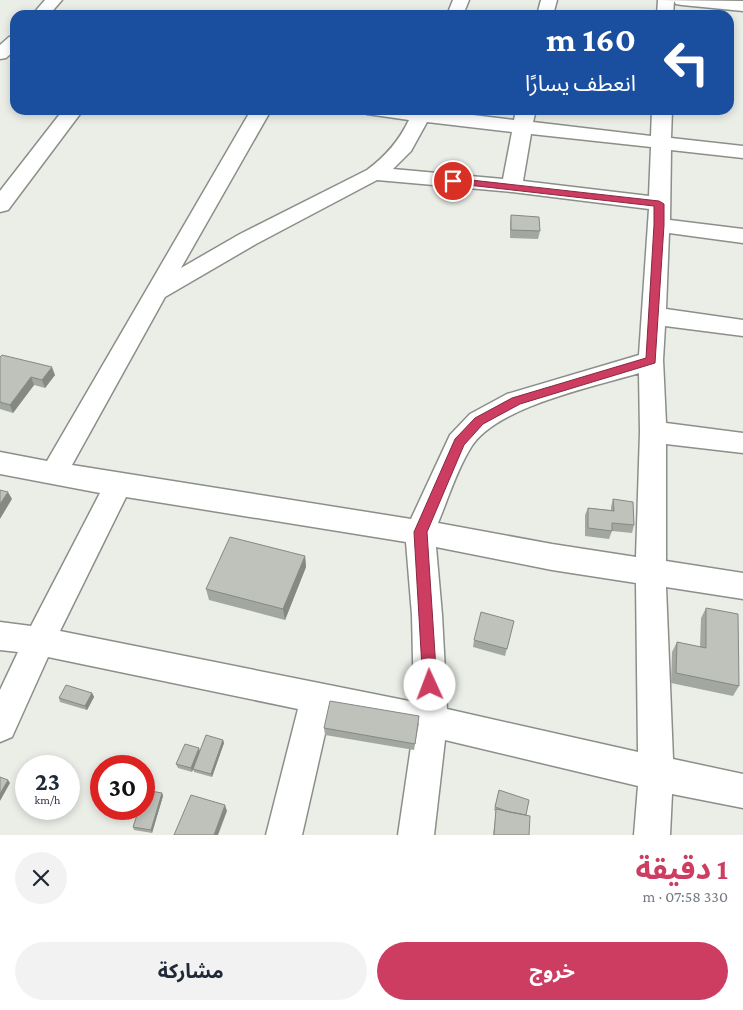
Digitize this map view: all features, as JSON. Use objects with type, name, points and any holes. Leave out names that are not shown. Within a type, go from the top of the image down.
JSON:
[{"type":"street","points":[[45,10],[54,0]]},
{"type":"street","points":[[682,0],[743,6]]},
{"type":"street","points":[[0,54],[10,45]]},
{"type":"street","points":[[0,205],[69,115]]},
{"type":"street","points":[[54,473],[258,115]]},
{"type":"street","points":[[156,292],[248,239],[374,174],[392,162],[406,145],[420,115]]},
{"type":"street","points":[[462,115],[524,118],[661,142],[743,152]]},
{"type":"street","points":[[652,835],[656,773],[650,571],[651,360],[659,214],[662,115]]},
{"type":"street","points":[[512,186],[524,118]]},
{"type":"street","points":[[374,174],[512,186],[659,214],[743,236]]},
{"type":"street","points":[[652,316],[743,328]]},
{"type":"street","points":[[416,835],[431,720],[427,615],[420,532],[459,442],[479,421],[516,401],[651,360]]},
{"type":"street","points":[[652,432],[743,443]]},
{"type":"street","points":[[0,463],[118,485],[420,532],[552,557],[743,586]]},
{"type":"street","points":[[0,726],[39,641],[118,485]]},
{"type":"street","points":[[0,636],[39,641],[431,720],[656,773],[743,791]]},
{"type":"street","points":[[284,835],[316,698]]},
{"type":"building","points":[[511,215],[539,217],[540,231],[511,230]]},
{"type":"building","points":[[2,355],[52,367],[42,380],[31,377],[10,405],[0,402],[0,357]]},
{"type":"building","points":[[0,490],[8,492],[0,504]]},
{"type":"building","points":[[613,499],[633,502],[634,525],[612,523],[612,531],[588,528],[588,508],[614,511]]},
{"type":"building","points":[[230,537],[305,556],[283,609],[206,589]]},
{"type":"building","points":[[706,608],[738,614],[739,686],[676,673],[677,642],[706,648]]},
{"type":"building","points":[[481,612],[514,621],[507,649],[474,640]]},
{"type":"building","points":[[66,685],[92,693],[85,706],[59,698]]},
{"type":"building","points":[[330,701],[419,716],[415,744],[324,728]]},
{"type":"building","points":[[206,735],[223,740],[211,774],[193,769]]},
{"type":"building","points":[[185,744],[199,748],[191,768],[176,764]]},
{"type":"building","points":[[0,777],[8,780],[0,794]]},
{"type":"building","points":[[499,790],[529,800],[526,815],[495,807]]},
{"type":"building","points":[[155,792],[162,793],[155,817]]},
{"type":"building","points":[[191,795],[225,805],[214,835],[174,835]]},
{"type":"building","points":[[496,809],[530,816],[529,835],[494,835]]},
{"type":"building","points":[[135,820],[154,820],[151,830],[133,827]]},
{"type":"route","points":[[430,685],[427,615],[420,532],[459,442],[479,421],[516,401],[651,360],[652,316],[659,225],[659,204],[512,186],[453,181]]}]
